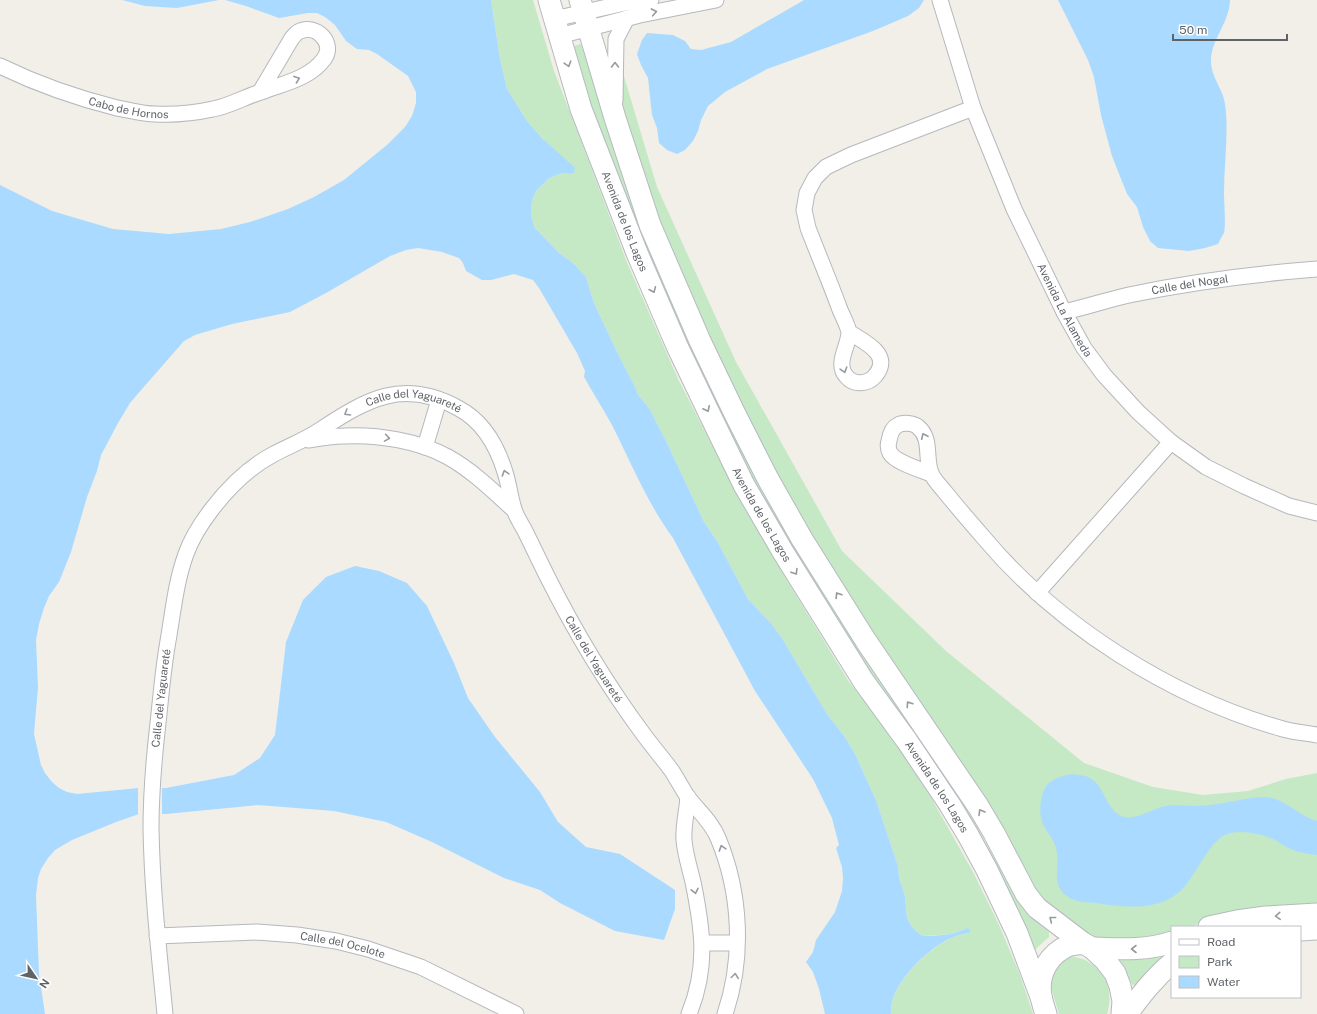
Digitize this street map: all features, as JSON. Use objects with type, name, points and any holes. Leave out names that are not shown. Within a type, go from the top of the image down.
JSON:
[{"type":"street","points":[[554,18],[584,13],[622,1],[651,0]]},
{"type":"street","points":[[584,13],[627,18],[716,0]]},
{"type":"street","name":"Avenida La Alameda","points":[[940,0],[973,108],[1014,209],[1064,312],[1084,348],[1104,375],[1138,412],[1171,442],[1206,466],[1244,486],[1289,506],[1317,513]]},
{"type":"street","name":"Avenida de los Lagos","points":[[584,13],[615,118],[650,225],[700,341],[768,479],[802,539],[866,641],[978,806],[1026,894],[1037,908],[1105,960],[1114,973],[1120,986],[1123,1001],[1122,1014]]},
{"type":"street","name":"Avenida de los Lagos","points":[[554,18],[581,109],[637,253],[677,346],[744,485],[783,552],[864,682],[907,741],[950,805],[968,835],[987,870],[1016,933],[1043,1005]]},
{"type":"street","points":[[615,118],[616,39],[627,18]]},
{"type":"street","name":"Cabo de Hornos","points":[[0,66],[75,96],[116,107],[154,114],[181,113],[213,109],[243,99],[304,76],[321,64],[327,55],[325,38],[312,30],[298,32],[292,38],[260,92]]},
{"type":"street","points":[[849,332],[808,228],[804,210],[807,193],[815,178],[826,167],[852,155],[973,108]]},
{"type":"street","name":"Calle del Nogal","points":[[1064,312],[1129,295],[1190,284],[1264,273],[1317,269]]},
{"type":"street","name":"Calle del Yaguareté","points":[[165,1014],[157,936],[151,826],[153,771],[163,670],[179,578],[186,553],[198,529],[213,507],[229,488],[251,469],[274,454],[306,440],[363,404],[378,398],[404,393],[416,394],[439,400],[458,408],[478,423],[490,439],[494,445],[505,473],[514,510],[569,620],[609,685],[643,734],[671,769],[688,797],[711,824],[718,837],[730,874],[736,905],[737,943],[734,981],[725,1014]]},
{"type":"street","points":[[425,447],[439,400]]},
{"type":"street","name":"Calle del Yaguareté","points":[[306,440],[345,436],[376,437],[390,438],[425,447],[447,456],[459,464],[485,484],[514,510]]},
{"type":"street","points":[[1037,592],[1171,442]]},
{"type":"street","points":[[931,474],[956,506],[1001,558],[1071,622],[1105,646],[1153,674],[1199,698],[1249,719],[1284,729],[1317,735]]},
{"type":"street","points":[[688,797],[684,840],[698,909],[703,944],[701,971],[696,994],[689,1014]]},
{"type":"street","points":[[1214,926],[1266,916],[1317,914]]},
{"type":"street","points":[[1301,930],[1317,930]]},
{"type":"street","name":"Calle del Ocelote","points":[[157,936],[257,932],[297,935],[336,941],[368,949],[421,967],[516,1014]]},
{"type":"street","points":[[1043,1005],[1040,983],[1042,972],[1048,962],[1058,952],[1071,945],[1140,949],[1171,942]]},
{"type":"street","points":[[703,944],[737,943]]},
{"type":"street","points":[[1127,1014],[1159,974],[1171,965]]},
{"type":"green space","points":[[491,0],[533,0],[554,71],[628,265],[678,379],[735,490],[788,582],[849,682],[886,728],[930,796],[973,872],[999,925],[1020,975],[1033,1014],[891,1014],[892,1003],[896,992],[911,970],[921,959],[951,938],[969,933],[965,929],[952,934],[923,936],[912,927],[907,918],[905,896],[899,878],[898,866],[876,800],[855,754],[845,737],[827,714],[782,638],[770,622],[748,599],[717,541],[704,522],[667,443],[649,408],[638,395],[617,352],[594,303],[586,277],[573,263],[559,253],[535,228],[531,212],[532,201],[536,191],[548,179],[556,175],[574,173],[527,121],[507,89],[500,59]]},
{"type":"green space","points":[[581,44],[633,206],[669,296],[799,552],[833,609],[885,688],[944,773],[1019,900],[1037,922],[1049,932],[1049,937],[1032,953],[878,695],[718,422],[589,117],[590,100],[574,46]]},
{"type":"green space","points":[[620,63],[657,187],[736,362],[842,551],[946,651],[1084,763],[1153,787],[1203,795],[1248,791],[1286,779],[1317,773],[1317,907],[1204,921],[1193,926],[1171,926],[1171,935],[1118,943],[1092,936],[1063,922],[1036,895],[824,561],[710,351],[622,127]]},
{"type":"green space","points":[[1171,954],[1138,985],[1135,986],[1132,984],[1126,970],[1117,956]]},
{"type":"green space","points":[[1072,956],[1090,963],[1105,979],[1109,992],[1109,1007],[1107,1014],[1059,1014],[1049,981],[1052,971],[1063,959]]},
{"type":"water","points":[[122,0],[219,0],[177,8],[145,6]]},
{"type":"water","points":[[225,0],[491,0],[500,59],[507,89],[527,121],[543,139],[575,168],[574,173],[564,173],[548,179],[536,191],[532,201],[531,212],[535,228],[559,253],[573,263],[586,277],[594,303],[617,352],[638,395],[649,408],[667,443],[704,522],[717,541],[748,599],[770,622],[782,638],[827,714],[845,737],[855,754],[876,800],[898,866],[899,878],[905,896],[907,918],[912,927],[923,936],[952,934],[968,928],[970,930],[969,933],[956,936],[942,943],[921,959],[911,969],[896,992],[892,1003],[891,1014],[825,1014],[813,972],[806,962],[813,952],[816,940],[835,912],[842,891],[842,867],[836,848],[839,845],[832,818],[813,779],[755,691],[673,538],[648,498],[613,427],[584,377],[585,371],[577,353],[539,288],[533,280],[514,274],[491,280],[482,280],[466,271],[459,258],[442,252],[418,248],[406,250],[390,256],[290,312],[232,324],[195,335],[184,341],[130,403],[101,455],[71,552],[59,582],[49,596],[39,624],[36,640],[38,687],[34,734],[41,765],[52,782],[59,788],[67,792],[77,794],[139,788],[166,788],[234,775],[260,758],[275,735],[286,642],[303,600],[326,577],[355,566],[379,571],[407,583],[427,606],[454,663],[468,698],[495,737],[540,792],[558,822],[586,847],[620,854],[675,890],[675,909],[664,940],[615,931],[560,903],[540,890],[504,878],[432,842],[386,822],[334,811],[258,805],[166,814],[139,814],[72,840],[55,850],[48,858],[41,869],[38,878],[36,895],[39,974],[45,1014],[0,1014],[0,185],[52,211],[113,229],[169,234],[221,229],[250,222],[288,209],[314,197],[344,180],[387,145],[405,127],[412,116],[416,103],[416,92],[408,76],[377,54],[369,50],[357,49],[346,41],[335,25],[325,17],[317,13],[308,13],[279,18]]},
{"type":"water","points":[[804,0],[924,0],[919,8],[908,16],[873,31],[767,69],[725,92],[708,106],[693,141],[685,150],[677,154],[667,150],[659,143],[657,128],[652,115],[648,78],[637,54],[642,40],[647,33],[673,35],[685,41],[691,49],[701,50],[731,42]]},
{"type":"water","points":[[1058,0],[1230,0],[1227,16],[1212,50],[1211,58],[1212,71],[1224,98],[1227,126],[1224,182],[1225,229],[1218,244],[1189,251],[1158,248],[1150,241],[1143,227],[1137,207],[1127,194],[1112,156],[1101,115],[1094,77],[1088,60]]},
{"type":"water","points":[[1072,774],[1086,776],[1095,782],[1100,787],[1114,810],[1119,815],[1125,817],[1134,817],[1169,805],[1202,806],[1253,798],[1272,798],[1304,816],[1317,821],[1317,855],[1293,850],[1275,840],[1259,834],[1247,832],[1230,833],[1218,840],[1186,885],[1177,894],[1167,900],[1156,904],[1132,907],[1073,900],[1062,891],[1059,886],[1057,879],[1057,852],[1054,842],[1042,822],[1040,808],[1042,794],[1047,785],[1055,779]]},
{"type":"pier","points":[[138,786],[162,786],[162,816],[138,816]]}]
